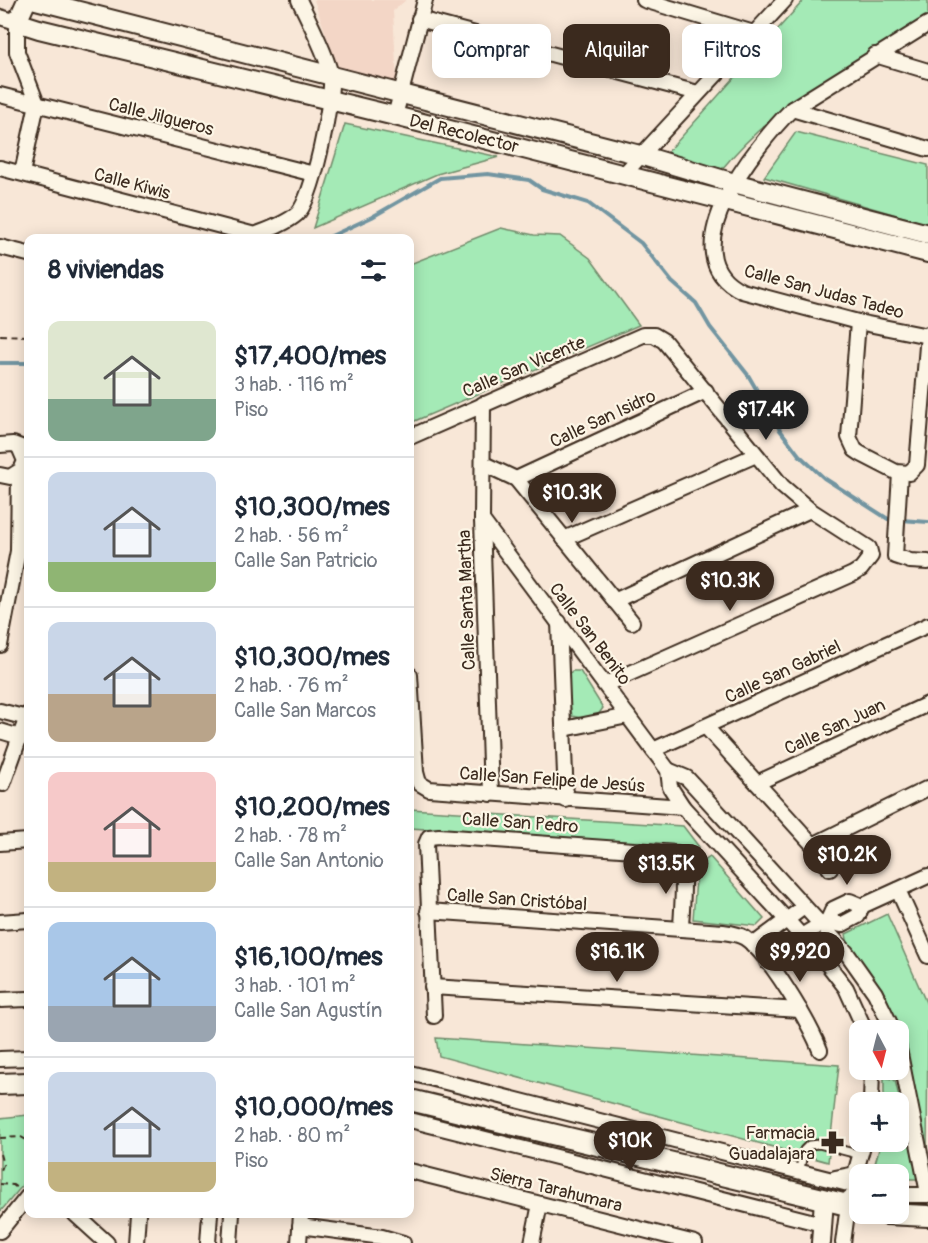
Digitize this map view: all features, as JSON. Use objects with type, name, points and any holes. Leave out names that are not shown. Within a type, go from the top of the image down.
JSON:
[{"type":"main road","points":[[0,1084],[24,1083]]},
{"type":"main road","points":[[414,1101],[849,1206]]},
{"type":"main road","points":[[909,1215],[928,1216]]},
{"type":"street","points":[[22,173],[37,104],[17,52],[9,20],[27,0]]},
{"type":"street","points":[[257,234],[296,215],[306,203],[329,100],[331,76],[299,0]]},
{"type":"street","points":[[395,116],[425,0]]},
{"type":"street","points":[[644,0],[724,24]]},
{"type":"street","points":[[762,24],[785,0]]},
{"type":"street","points":[[39,29],[45,1]]},
{"type":"street","name":"Del Recolector","points":[[45,1],[640,155],[734,183],[928,234]]},
{"type":"street","name":"Del Recolector","points":[[9,20],[624,174],[723,202],[928,253]]},
{"type":"street","points":[[419,20],[698,93]]},
{"type":"street","points":[[723,202],[755,151],[792,110],[875,55],[928,24]]},
{"type":"street","points":[[875,55],[928,71]]},
{"type":"street","points":[[624,174],[712,78]]},
{"type":"street","name":"Calle Jilgueros","points":[[0,95],[314,174]]},
{"type":"street","points":[[792,110],[928,149]]},
{"type":"street","name":"Calle Kiwis","points":[[0,168],[240,234]]},
{"type":"street","name":"Calle San Judas Tadeo","points":[[723,202],[717,216],[714,246],[716,262],[725,282],[742,291],[858,321],[928,335]]},
{"type":"street","points":[[0,247],[24,253]]},
{"type":"street","points":[[858,321],[849,437],[855,450],[900,473],[909,473],[918,465],[928,335]]},
{"type":"street","name":"Calle San Vicente","points":[[414,435],[643,335],[654,335],[664,341],[706,392]]},
{"type":"street","points":[[606,684],[853,574],[861,569],[871,553],[869,548],[810,510],[782,486],[706,392]]},
{"type":"street","name":"Calle San Isidro","points":[[516,479],[706,392]]},
{"type":"street","name":"Calle Santa Martha","points":[[483,404],[482,520],[491,794]]},
{"type":"street","points":[[0,445],[7,443],[24,448]]},
{"type":"street","points":[[564,539],[756,455]]},
{"type":"street","points":[[484,464],[516,479],[632,622]]},
{"type":"street","points":[[0,485],[0,475],[10,477],[23,471],[18,551],[0,645]]},
{"type":"street","points":[[900,473],[901,495],[894,534],[895,556],[910,561],[928,562]]},
{"type":"street","points":[[614,601],[810,510]]},
{"type":"street","name":"Calle San Benito","points":[[482,520],[668,770],[670,787],[683,807],[801,934],[846,988],[860,1020]]},
{"type":"street","points":[[559,622],[566,800]]},
{"type":"street","name":"Calle San Gabriel","points":[[653,750],[928,625]]},
{"type":"street","name":"Calle San Juan","points":[[757,783],[928,704]]},
{"type":"street","points":[[0,711],[24,715]]},
{"type":"street","points":[[564,729],[628,716]]},
{"type":"street","points":[[3,784],[24,726]]},
{"type":"street","points":[[706,727],[813,845],[830,869]]},
{"type":"street","points":[[0,731],[20,737]]},
{"type":"street","name":"Calle San Felipe de Jesús","points":[[414,740],[419,783],[429,789],[683,807]]},
{"type":"street","points":[[13,757],[24,758]]},
{"type":"street","name":"Calle San Benito","points":[[668,770],[687,778],[804,907],[824,922],[864,976],[888,1020]]},
{"type":"street","points":[[813,845],[928,788]]},
{"type":"street","name":"Calle San Pedro","points":[[428,911],[426,844],[429,837],[671,852],[680,856],[683,866],[681,929]]},
{"type":"street","points":[[0,843],[24,841]]},
{"type":"street","points":[[766,962],[783,946],[801,934],[824,922],[841,925],[858,916],[862,906],[928,876]]},
{"type":"street","points":[[898,890],[928,954]]},
{"type":"street","points":[[804,907],[750,942],[800,1010],[820,1050]]},
{"type":"street","points":[[428,911],[434,1016]]},
{"type":"street","name":"Calle San Cristóbal","points":[[428,911],[723,932],[750,942]]},
{"type":"street","points":[[0,922],[24,920]]},
{"type":"street","points":[[432,987],[800,1010]]},
{"type":"street","points":[[0,1000],[24,999]]},
{"type":"street","points":[[0,1059],[24,1058]]},
{"type":"street","points":[[414,1074],[849,1184]]},
{"type":"street","points":[[905,1080],[928,1194],[909,1195]]},
{"type":"street","points":[[414,1121],[822,1224]]},
{"type":"street","points":[[828,1179],[855,1174],[862,1152]]},
{"type":"street","name":"Sierra Tarahumara","points":[[414,1172],[694,1243]]},
{"type":"street","points":[[821,1243],[824,1199],[828,1179]]},
{"type":"street","points":[[0,1231],[24,1201]]},
{"type":"street","points":[[532,1243],[540,1204]]},
{"type":"street","points":[[79,1218],[107,1243]]},
{"type":"street","points":[[136,1243],[138,1218]]},
{"type":"street","points":[[208,1243],[210,1218]]},
{"type":"street","points":[[230,1243],[232,1218]]},
{"type":"street","points":[[299,1243],[300,1220],[403,1243]]},
{"type":"street","points":[[843,1243],[849,1223]]},
{"type":"lane","points":[[799,1173],[804,1150],[809,1145],[849,1147]]},
{"type":"path","points":[[0,335],[24,336]]},
{"type":"path","points":[[0,1138],[24,1139]]},
{"type":"path","points":[[0,1154],[3,1166],[0,1173]]},
{"type":"path","points":[[0,1184],[13,1185],[24,1193]]},
{"type":"shaded area","points":[[314,0],[406,0],[393,11],[397,83],[340,75]]},
{"type":"green space","points":[[804,0],[928,0],[928,17],[818,84],[792,103],[767,123],[722,169],[666,154],[734,78],[782,78],[782,25]]},
{"type":"green space","points":[[345,124],[499,157],[437,174],[313,228]]},
{"type":"green space","points":[[796,132],[928,165],[928,224],[764,177]]},
{"type":"green space","points":[[501,228],[534,235],[560,236],[590,258],[639,325],[414,421],[414,262]]},
{"type":"green space","points":[[572,671],[580,671],[603,708],[598,715],[586,719],[572,716],[566,677]]},
{"type":"green space","points":[[414,809],[683,826],[699,847],[414,828]]},
{"type":"green space","points":[[710,857],[764,919],[757,926],[693,919],[697,866]]},
{"type":"green space","points":[[887,914],[928,1007],[927,1163],[921,1121],[909,1068],[909,1020],[895,1020],[882,990],[852,952],[846,934]]},
{"type":"green space","points":[[436,1038],[839,1065],[828,1162],[439,1056]]},
{"type":"green space","points":[[884,1080],[895,1080],[898,1092],[884,1092]]},
{"type":"green space","points":[[24,1115],[24,1184],[0,1212],[0,1118]]},
{"type":"green space","points":[[909,1140],[918,1179],[909,1179],[909,1164],[875,1164],[878,1152],[909,1152]]},
{"type":"waterway","points":[[336,234],[372,217],[440,178],[488,174],[529,180],[542,189],[588,203],[641,243],[672,282],[696,303],[710,327],[748,375],[780,430],[799,455],[824,478],[888,519],[928,522]]},
{"type":"waterway","points":[[0,363],[24,363]]},
{"type":"place","name":"Farmacia Guadalajara","points":[[833,1143]]}]
